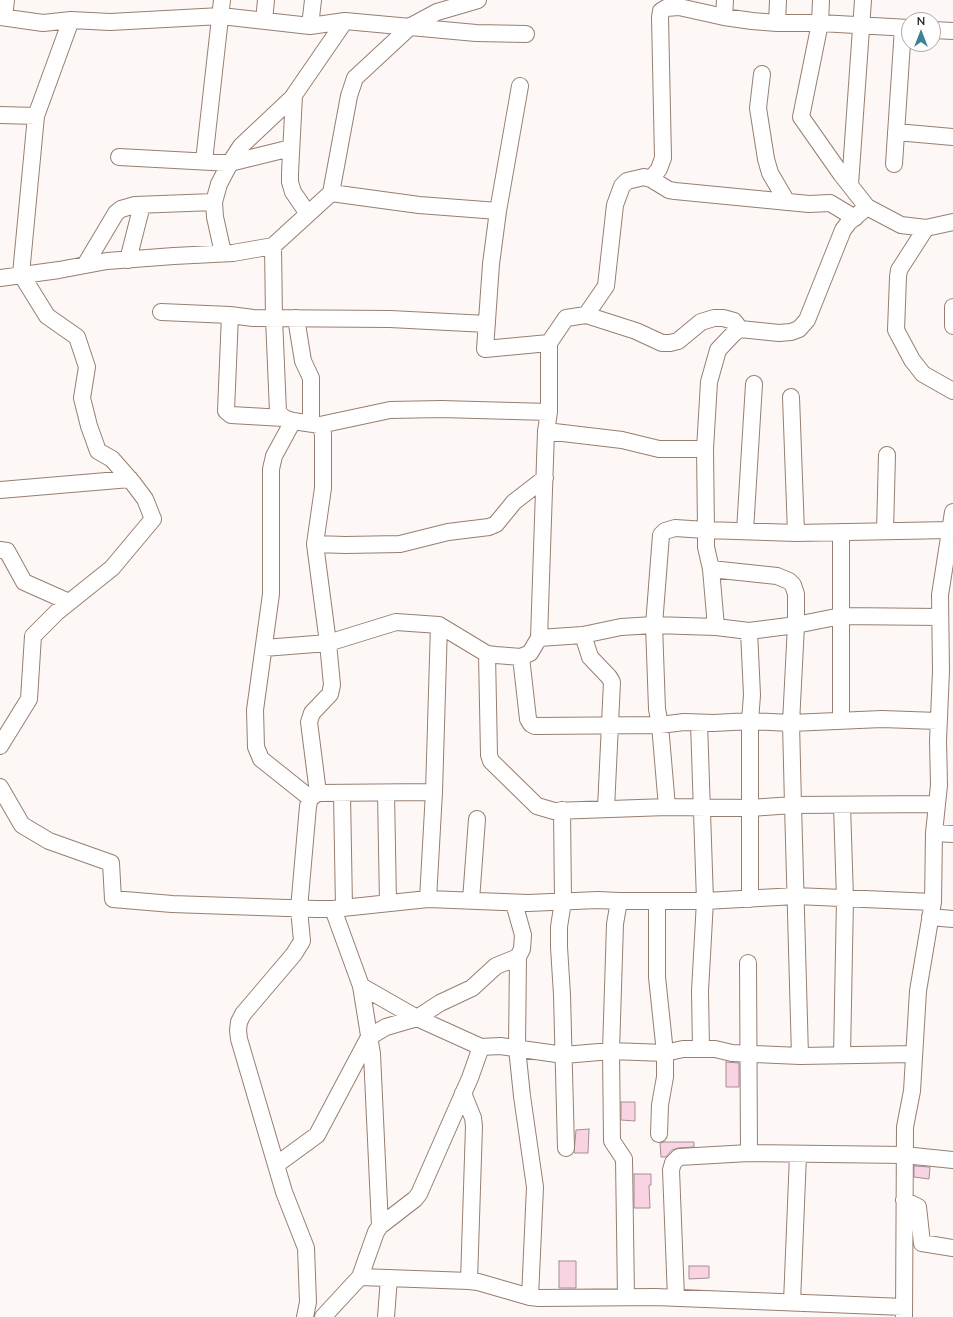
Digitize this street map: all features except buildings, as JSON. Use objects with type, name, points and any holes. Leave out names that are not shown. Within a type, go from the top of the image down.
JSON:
[{"type":"street","points":[[6,0],[2,17],[43,23],[71,20],[110,22],[220,16],[310,26],[345,21],[476,33],[526,34]]},
{"type":"street","points":[[204,161],[222,0]]},
{"type":"street","points":[[264,21],[266,0]]},
{"type":"street","points":[[310,26],[313,0]]},
{"type":"street","points":[[0,278],[85,265],[174,256],[233,253],[273,246],[332,193],[349,96],[355,78],[411,26],[437,12],[478,0]]},
{"type":"street","points":[[724,17],[725,0]]},
{"type":"street","points":[[777,23],[778,0]]},
{"type":"street","points":[[821,0],[820,23],[801,117],[841,174],[867,207],[901,225],[926,228],[953,222]]},
{"type":"street","points":[[850,184],[863,0]]},
{"type":"street","points":[[651,179],[659,169],[663,158],[661,11],[680,4],[724,17],[777,23],[820,23],[901,28]]},
{"type":"street","points":[[0,744],[29,699],[33,636],[56,612],[112,568],[153,519],[145,499],[130,479],[112,459],[98,451],[89,426],[82,398],[87,367],[78,336],[47,316],[21,274],[36,116],[71,20]]},
{"type":"street","points":[[223,253],[215,217],[214,202],[219,184],[230,163],[241,146],[285,106],[294,95],[345,21]]},
{"type":"street","points":[[941,30],[953,31]]},
{"type":"street","points":[[894,164],[904,52]]},
{"type":"street","points":[[762,74],[758,108],[766,159],[770,173],[787,202]]},
{"type":"street","points":[[520,86],[498,211],[491,264],[485,349],[548,343]]},
{"type":"street","points":[[294,95],[290,182],[293,192],[308,214]]},
{"type":"street","points":[[0,115],[36,116]]},
{"type":"street","points":[[896,132],[953,137]]},
{"type":"street","points":[[119,157],[230,163],[291,148]]},
{"type":"street","points":[[586,315],[606,286],[615,205],[622,186],[628,180],[644,177],[651,179],[669,190],[675,191],[810,204],[830,203],[855,218]]},
{"type":"street","points":[[332,193],[418,205],[498,211]]},
{"type":"street","points":[[85,265],[116,213],[121,209],[142,205],[214,202]]},
{"type":"street","points":[[128,260],[142,205]]},
{"type":"street","points":[[716,626],[711,570],[706,547],[705,449],[709,382],[715,357],[718,350],[734,333],[740,329],[779,333],[791,332],[799,329],[806,320],[843,230],[867,207]]},
{"type":"street","points":[[926,228],[900,270],[898,277],[896,330],[912,360],[923,374],[953,391]]},
{"type":"street","points":[[273,246],[278,412],[288,420]]},
{"type":"street","points":[[953,307],[953,326]]},
{"type":"street","points":[[161,312],[230,315],[253,318],[390,318],[487,324]]},
{"type":"street","points":[[230,315],[226,411],[231,414],[316,424],[390,410],[441,409],[548,412]]},
{"type":"street","points":[[264,648],[328,643],[396,622],[439,625],[487,654],[521,657],[530,653],[539,638],[546,431],[548,412],[548,343],[566,318],[586,315],[636,331],[662,343],[678,341],[701,322],[714,318],[723,318],[734,321],[740,329]]},
{"type":"street","points":[[296,318],[303,361],[311,378],[316,424],[323,434],[323,488],[316,544],[332,685],[330,694],[312,713],[309,722],[314,795],[308,806],[299,909],[302,941],[243,1014],[239,1022],[238,1030],[239,1039],[284,1192],[306,1248],[308,1302],[304,1317]]},
{"type":"street","points":[[745,531],[754,384]]},
{"type":"street","points":[[791,396],[796,533]]},
{"type":"street","points":[[288,420],[274,456],[271,469],[271,594],[255,710],[256,747],[261,759],[314,795],[342,793],[434,792]]},
{"type":"street","points":[[546,431],[622,440],[659,449],[705,449]]},
{"type":"street","points":[[885,531],[887,455]]},
{"type":"street","points":[[316,544],[400,544],[448,532],[489,527],[496,524],[514,502],[545,478]]},
{"type":"street","points":[[0,490],[130,479]]},
{"type":"street","points":[[360,1277],[478,1282],[530,1297],[626,1297],[792,1302],[904,1312],[905,1127],[912,1090],[918,991],[932,909],[934,833],[939,785],[938,721],[947,671],[940,617],[940,595],[953,512]]},
{"type":"street","points":[[667,807],[660,725],[657,709],[654,625],[662,534],[665,531],[675,528],[796,533],[950,530]]},
{"type":"street","points":[[841,532],[841,720]]},
{"type":"street","points":[[0,550],[7,551],[24,582],[69,602]]},
{"type":"street","points":[[711,570],[777,576],[789,581],[793,585],[796,594],[796,626],[791,722],[800,1056]]},
{"type":"street","points":[[539,638],[583,635],[621,627],[654,625],[716,626],[749,631],[796,626],[841,616],[940,617]]},
{"type":"street","points":[[428,899],[434,792],[439,625]]},
{"type":"street","points":[[749,631],[752,695],[750,721],[750,899]]},
{"type":"street","points":[[583,635],[590,657],[612,682],[606,808]]},
{"type":"street","points":[[487,654],[489,755],[491,761],[537,806],[554,810],[562,810],[667,807],[750,808],[793,805],[937,804]]},
{"type":"street","points":[[521,657],[528,719],[531,724],[536,726],[660,725],[684,722],[750,721],[824,722],[882,719],[938,721]]},
{"type":"street","points":[[700,722],[701,808],[705,901],[700,991],[701,1048]]},
{"type":"street","points":[[0,786],[22,825],[49,841],[111,863],[113,899],[172,904],[338,909],[428,899],[514,903],[598,900],[705,901],[796,896],[845,899],[932,909],[953,918]]},
{"type":"street","points":[[342,793],[338,909],[361,986],[372,1054],[380,1226]]},
{"type":"street","points":[[386,793],[388,903]]},
{"type":"street","points":[[842,805],[845,899],[842,1055]]},
{"type":"street","points":[[562,810],[563,901],[559,927],[559,947],[562,995],[566,1148]]},
{"type":"street","points":[[471,900],[477,819]]},
{"type":"street","points":[[934,833],[953,834]]},
{"type":"street","points":[[619,901],[615,924],[611,1051],[612,1141],[624,1159],[626,1297]]},
{"type":"street","points":[[656,901],[657,977],[665,1053],[665,1077],[660,1105],[659,1134]]},
{"type":"street","points":[[514,903],[523,935],[522,949],[518,957],[517,1048],[522,1096],[535,1187],[530,1297]]},
{"type":"street","points":[[276,1165],[318,1135],[369,1037],[386,1027],[417,1018],[440,1003],[472,988],[496,966],[518,957]]},
{"type":"street","points":[[748,963],[749,1153]]},
{"type":"street","points":[[361,986],[417,1018],[481,1047],[500,1046],[564,1055],[611,1051],[665,1053],[683,1049],[701,1048],[715,1049],[732,1053],[800,1056],[914,1054]]},
{"type":"street","points":[[324,1317],[360,1277],[376,1232],[380,1226],[415,1199],[419,1194],[463,1093],[481,1047]]},
{"type":"street","points":[[463,1093],[473,1118],[474,1126],[469,1281]]},
{"type":"street","points":[[676,1298],[671,1170],[673,1163],[680,1157],[749,1153],[904,1155],[953,1160]]},
{"type":"street","points":[[792,1302],[798,1154]]},
{"type":"street","points":[[904,1200],[918,1207],[922,1242],[953,1248]]},
{"type":"street","points":[[386,1317],[389,1278]]}]
